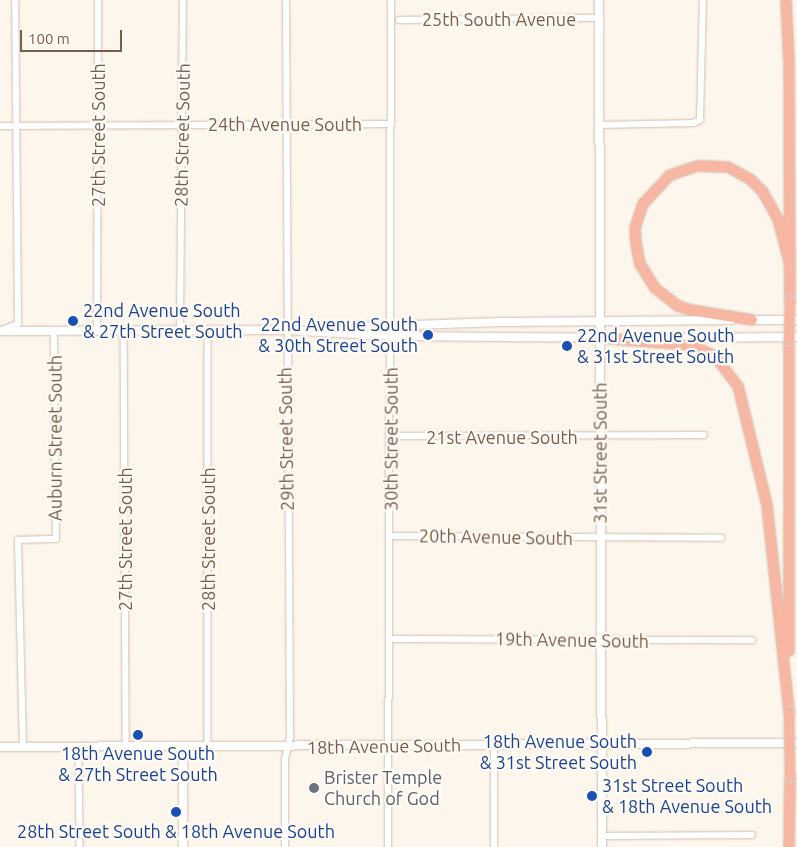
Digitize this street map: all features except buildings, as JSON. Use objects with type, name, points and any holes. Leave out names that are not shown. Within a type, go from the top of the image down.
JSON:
[{"type":"highway","points":[[786,0],[790,62],[789,847]]},
{"type":"highway","points":[[752,320],[685,308],[655,288],[640,264],[636,244],[635,228],[643,204],[670,175],[698,166],[728,167],[751,180],[762,192],[778,219],[790,261]]},
{"type":"highway","points":[[599,338],[691,345],[715,356],[738,386],[767,505],[789,712]]},
{"type":"main road","name":"31st Street South","points":[[599,0],[602,847]]},
{"type":"main road","points":[[0,331],[285,330],[391,324],[797,320]]},
{"type":"main road","points":[[285,330],[391,336],[797,337]]},
{"type":"main road","name":"18th Avenue South","points":[[0,747],[797,743]]},
{"type":"main road","points":[[183,747],[183,847]]},
{"type":"street","points":[[0,331],[18,324],[15,0]]},
{"type":"street","name":"27th Street South","points":[[97,331],[98,0]]},
{"type":"street","name":"28th Street South","points":[[180,330],[183,0]]},
{"type":"street","name":"29th Street South","points":[[285,847],[286,747],[290,737],[285,330],[286,0]]},
{"type":"street","name":"30th Street South","points":[[388,847],[387,746],[391,639],[391,0]]},
{"type":"street","points":[[600,125],[693,124],[700,120],[703,0]]},
{"type":"street","name":"25th South Avenue","points":[[400,20],[599,18]]},
{"type":"street","name":"24th Avenue South","points":[[0,126],[391,124]]},
{"type":"street","name":"28th Street South","points":[[208,330],[208,747]]},
{"type":"street","name":"Auburn Street South","points":[[23,747],[18,540],[56,539],[54,331]]},
{"type":"street","name":"27th Street South","points":[[124,331],[126,747]]},
{"type":"street","name":"21st Avenue South","points":[[391,436],[601,437],[704,435]]},
{"type":"street","name":"20th Avenue South","points":[[391,536],[721,538]]},
{"type":"street","name":"19th Avenue South","points":[[391,639],[589,637],[601,642],[752,640]]},
{"type":"street","points":[[494,744],[494,847]]},
{"type":"street","points":[[79,748],[80,847]]},
{"type":"street","points":[[602,836],[752,835]]},
{"type":"place","name":"22nd Avenue South & 27th Street South","points":[[73,321]]},
{"type":"place","name":"22nd Avenue South & 30th Street South","points":[[428,335]]},
{"type":"place","name":"22nd Avenue South & 31st Street South","points":[[567,346]]},
{"type":"place","name":"18th Avenue South & 27th Street South","points":[[138,735]]},
{"type":"place","name":"18th Avenue South & 31st Street South","points":[[647,752]]},
{"type":"place","name":"Brister Temple Church of God","points":[[314,788]]},
{"type":"place","name":"31st Street South & 18th Avenue South","points":[[592,796]]},
{"type":"place","name":"28th Street South & 18th Avenue South","points":[[176,812]]}]
